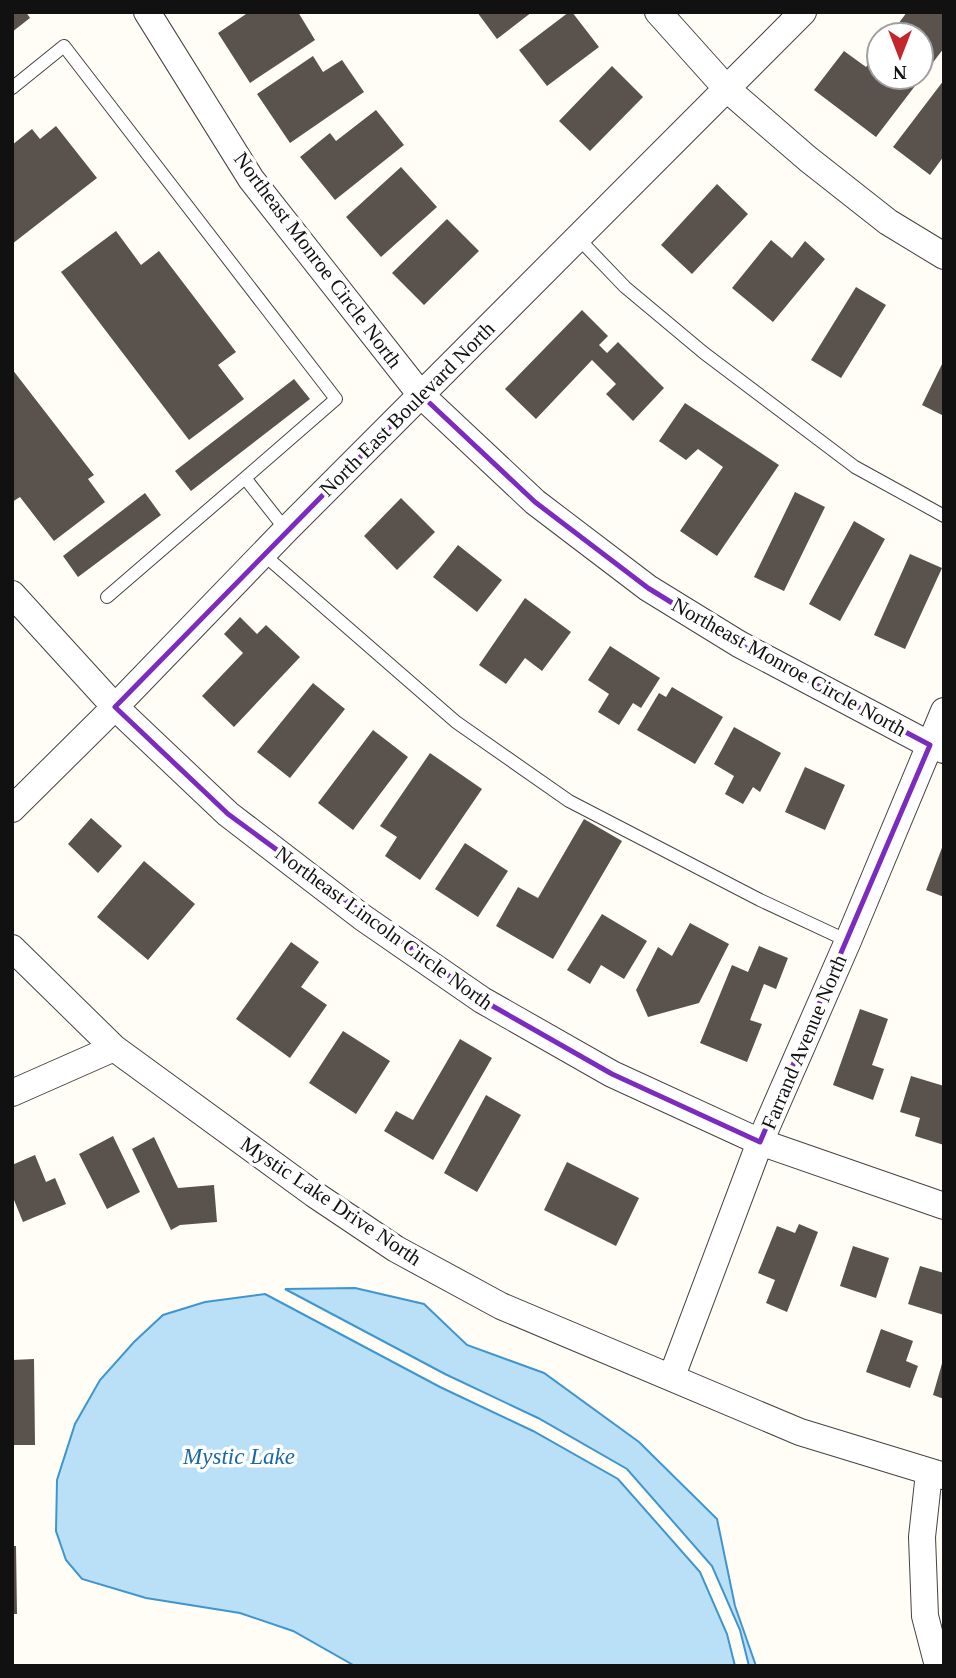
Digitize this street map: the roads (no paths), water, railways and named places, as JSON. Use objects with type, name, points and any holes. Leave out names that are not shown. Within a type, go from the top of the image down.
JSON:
[{"type":"street","name":"Northeast Monroe Circle North","points":[[147,12],[251,179],[421,395],[535,502],[648,588],[739,644],[937,747]]},
{"type":"street","points":[[658,12],[727,89],[808,159],[888,222],[944,257]]},
{"type":"street","name":"North East Boulevard North","points":[[12,809],[803,12]]},
{"type":"street","name":"Northeast Lincoln Circle North","points":[[12,594],[115,707],[228,814],[362,918],[482,1000],[612,1074],[760,1142],[944,1206]]},
{"type":"street","name":"Farrand Avenue North","points":[[671,1376],[760,1142],[937,747],[944,711]]},
{"type":"street","name":"Mystic Lake Drive North","points":[[12,948],[114,1048],[314,1194],[396,1249],[501,1306],[800,1432],[936,1475],[922,1537],[925,1616],[937,1666]]},
{"type":"street","points":[[12,1093],[114,1048]]},
{"type":"lane","points":[[12,88],[64,46],[336,399],[107,597]]},
{"type":"lane","points":[[578,238],[625,287],[725,369],[855,467],[944,516]]},
{"type":"lane","points":[[245,478],[286,530]]},
{"type":"lane","points":[[263,554],[456,722],[569,801],[760,900],[848,941]]},
{"type":"water","points":[[355,1288],[424,1304],[467,1345],[544,1373],[639,1442],[717,1519],[735,1606],[756,1666],[749,1666],[740,1630],[712,1566],[627,1469],[538,1418],[445,1374],[285,1289]]},
{"type":"water","name":"Mystic Lake","points":[[265,1294],[440,1387],[533,1431],[618,1479],[700,1572],[727,1634],[735,1666],[355,1666],[293,1631],[240,1613],[146,1598],[82,1579],[66,1560],[56,1531],[57,1480],[75,1424],[100,1380],[163,1315],[205,1302]]}]
